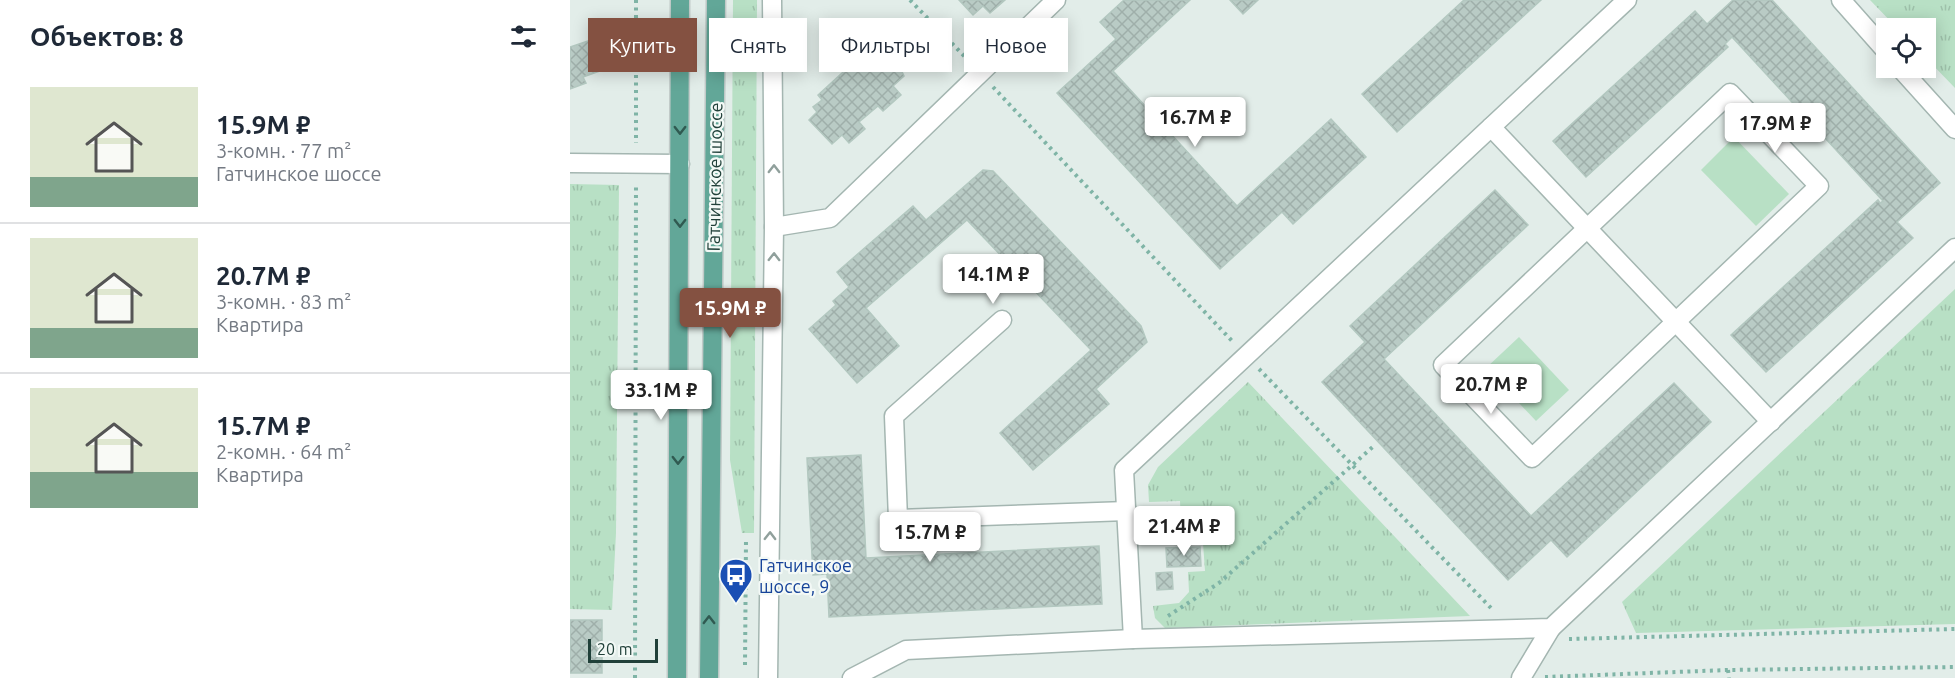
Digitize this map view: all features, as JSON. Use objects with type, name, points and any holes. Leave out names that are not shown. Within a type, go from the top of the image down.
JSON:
[{"type":"main road","name":"Гатчинское шоссе","points":[[677,678],[680,0]]},
{"type":"main road","name":"Гатчинское шоссе","points":[[709,678],[716,0]]},
{"type":"street","points":[[768,678],[774,227],[772,0]]},
{"type":"street","points":[[774,227],[830,218],[1056,0]]},
{"type":"street","points":[[1133,639],[1124,470],[1627,0]]},
{"type":"street","points":[[1841,0],[1876,40]]},
{"type":"street","points":[[1909,78],[1955,129]]},
{"type":"street","points":[[1730,93],[1819,186],[1532,458],[1443,365],[1588,228],[1730,93]]},
{"type":"street","points":[[1491,127],[1771,422]]},
{"type":"street","points":[[570,163],[680,164]]},
{"type":"street","points":[[1529,678],[1548,634],[1955,248]]},
{"type":"street","points":[[1002,320],[894,416],[898,519],[1127,511]]},
{"type":"street","points":[[852,678],[906,650],[1133,639],[1511,629],[1548,634]]},
{"type":"path","points":[[635,678],[636,0]]},
{"type":"path","points":[[910,0],[1246,356],[1511,629]]},
{"type":"path","points":[[1161,620],[1219,583],[1375,445]]},
{"type":"path","points":[[745,666],[746,540]]},
{"type":"path","points":[[1548,634],[1955,629]]},
{"type":"path","points":[[1529,678],[1728,670],[1955,667]]},
{"type":"path","points":[[1728,670],[1728,678]]},
{"type":"green space","points":[[733,0],[757,0],[757,18],[733,18]]},
{"type":"green space","points":[[1870,0],[1955,0],[1955,88],[1936,68],[1936,18],[1887,18]]},
{"type":"green space","points":[[733,72],[757,72],[754,533],[742,533],[730,460]]},
{"type":"green space","points":[[1734,137],[1789,194],[1756,226],[1701,170]]},
{"type":"green space","points":[[570,184],[619,185],[616,533],[612,610],[570,609]]},
{"type":"green space","points":[[1955,289],[1955,624],[1636,633],[1622,602]]},
{"type":"green space","points":[[1519,337],[1569,390],[1536,421],[1486,368]]},
{"type":"green space","points":[[1248,382],[1470,616],[1165,628],[1155,618],[1153,606],[1179,603],[1189,592],[1188,572],[1205,571],[1203,543],[1182,544],[1180,501],[1149,502],[1148,485],[1158,467]]},
{"type":"building","points":[[959,0],[1005,0],[990,13],[983,6],[973,15]]},
{"type":"building","points":[[1124,0],[1190,0],[1113,71],[1237,206],[1331,119],[1366,157],[1293,224],[1282,212],[1220,269],[1057,93],[1116,39],[1100,22]]},
{"type":"building","points":[[1230,0],[1258,0],[1243,14]]},
{"type":"building","points":[[1464,0],[1541,0],[1397,132],[1362,94]]},
{"type":"building","points":[[1733,0],[1772,0],[1940,183],[1897,222],[1913,238],[1766,372],[1731,335],[1878,200],[1880,203],[1883,201],[1732,37],[1725,44],[1728,47],[1586,177],[1553,141],[1695,11],[1707,24]]},
{"type":"building","points":[[588,41],[588,72],[597,72],[583,77],[586,83],[570,89],[570,47]]},
{"type":"building","points":[[843,72],[902,72],[904,76],[893,86],[901,95],[883,111],[878,106],[859,122],[865,129],[849,143],[842,135],[832,144],[809,120],[817,112],[813,107],[822,100],[818,95]]},
{"type":"building","points":[[983,170],[993,171],[1141,326],[1147,342],[1096,389],[1109,404],[1033,470],[1000,433],[1091,350],[967,220],[866,308],[899,346],[857,383],[809,329],[836,305],[833,301],[849,287],[837,272],[913,206],[926,220]]},
{"type":"building","points":[[1495,190],[1528,225],[1384,359],[1531,516],[1674,383],[1711,422],[1567,557],[1551,540],[1508,580],[1322,382],[1365,342],[1350,326]]},
{"type":"building","points":[[861,455],[866,558],[1099,546],[1102,604],[829,617],[827,574],[813,575],[807,458]]},
{"type":"building","points":[[1200,547],[1201,566],[1167,567],[1166,548]]},
{"type":"building","points":[[1172,572],[1173,589],[1157,590],[1156,573]]},
{"type":"building","points":[[570,620],[602,620],[602,673],[570,673]]},
{"type":"place","name":"Гатчинское шоссе, 9","points":[[736,604]]}]
